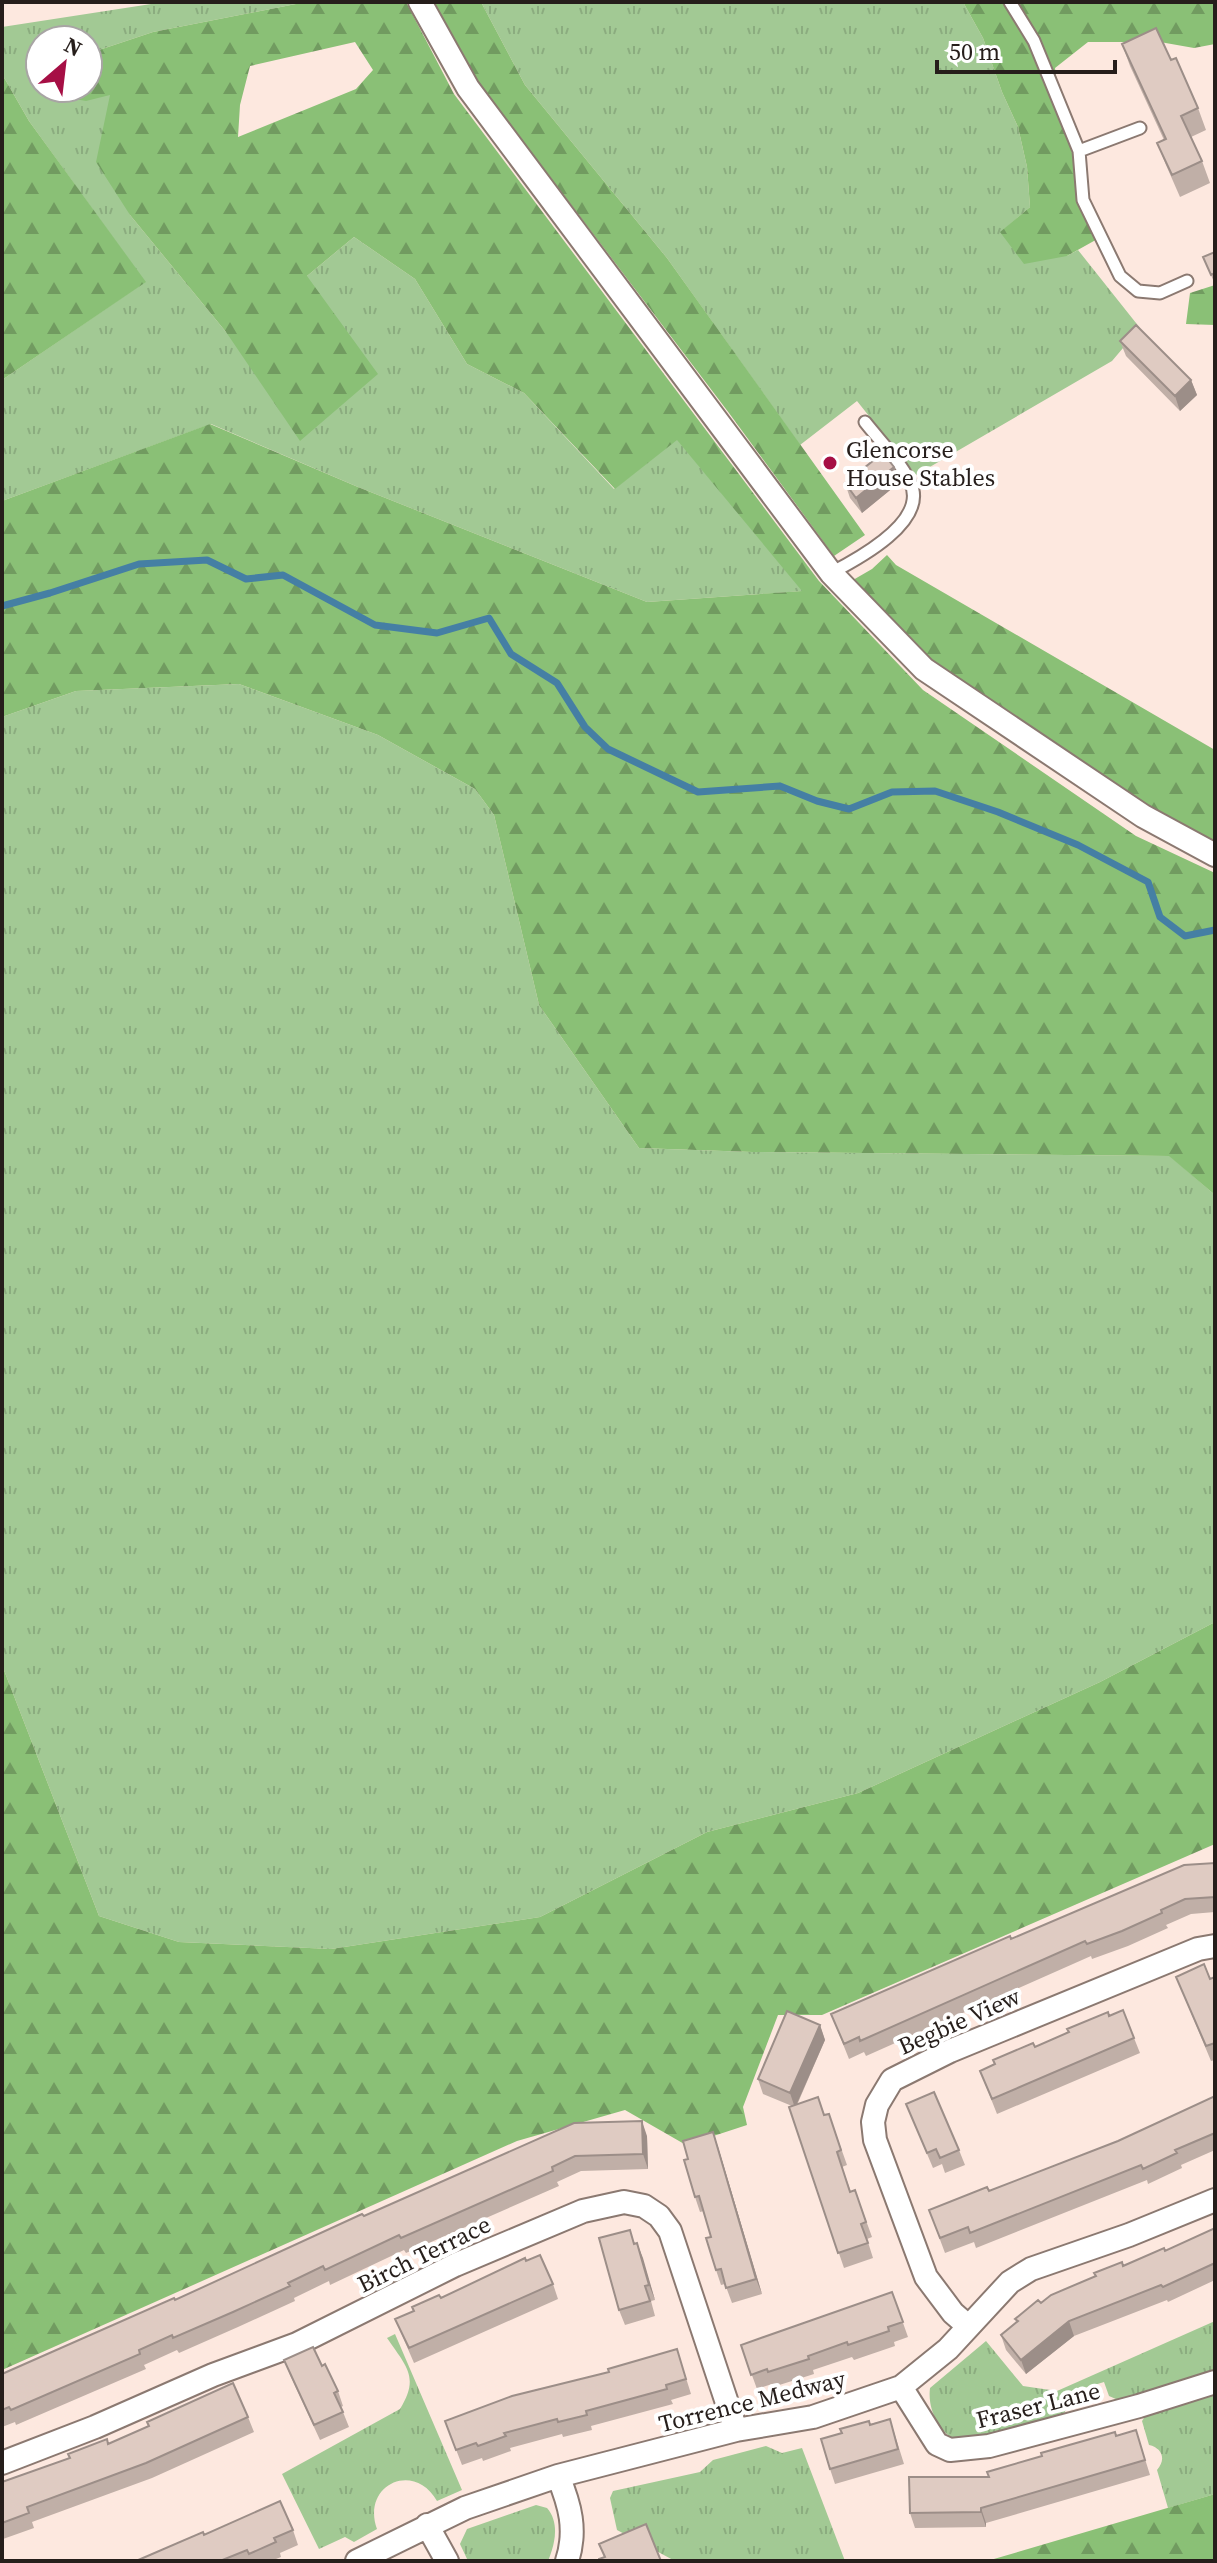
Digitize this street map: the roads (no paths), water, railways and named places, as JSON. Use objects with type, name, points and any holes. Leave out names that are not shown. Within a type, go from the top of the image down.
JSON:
[{"type":"street","points":[[420,2],[468,88],[831,573],[924,669],[1143,816],[1215,855]]},
{"type":"street","name":"Begbie View","points":[[968,2326],[953,2313],[926,2277],[875,2140],[873,2122],[883,2092],[892,2080],[950,2051],[1198,1949],[1215,1946]]},
{"type":"street","name":"Torrence Medway","points":[[357,2561],[465,2508],[558,2476],[736,2430],[813,2417],[901,2387],[948,2349],[1010,2282],[1031,2269],[1129,2235],[1215,2200]]},
{"type":"street","name":"Birch Terrace","points":[[2,2463],[95,2427],[213,2375],[297,2344],[455,2265],[583,2211],[624,2202],[644,2206],[659,2216],[670,2231],[736,2430]]},
{"type":"street","name":"Fraser Lane","points":[[901,2387],[937,2444],[950,2450],[1004,2442],[1215,2382]]},
{"type":"street","points":[[558,2476],[573,2524],[573,2542],[567,2561]]},
{"type":"street","points":[[427,2525],[447,2561]]},
{"type":"lane","points":[[1010,2],[1034,41],[1079,151],[1083,200],[1120,276],[1138,291],[1160,293],[1187,281]]},
{"type":"lane","points":[[1079,151],[1140,128]]},
{"type":"lane","points":[[831,573],[860,558],[892,534],[912,511],[912,485],[865,422]]},
{"type":"waterway","points":[[2,606],[139,564],[207,560],[246,579],[283,575],[375,625],[437,633],[489,618],[511,654],[557,683],[585,727],[608,749],[698,792],[780,786],[817,801],[849,809],[892,792],[935,791],[998,812],[1078,845],[1148,882],[1160,917],[1185,936],[1215,930]]},
{"type":"place","name":"Glencorse House Stables","points":[[830,463]]}]
